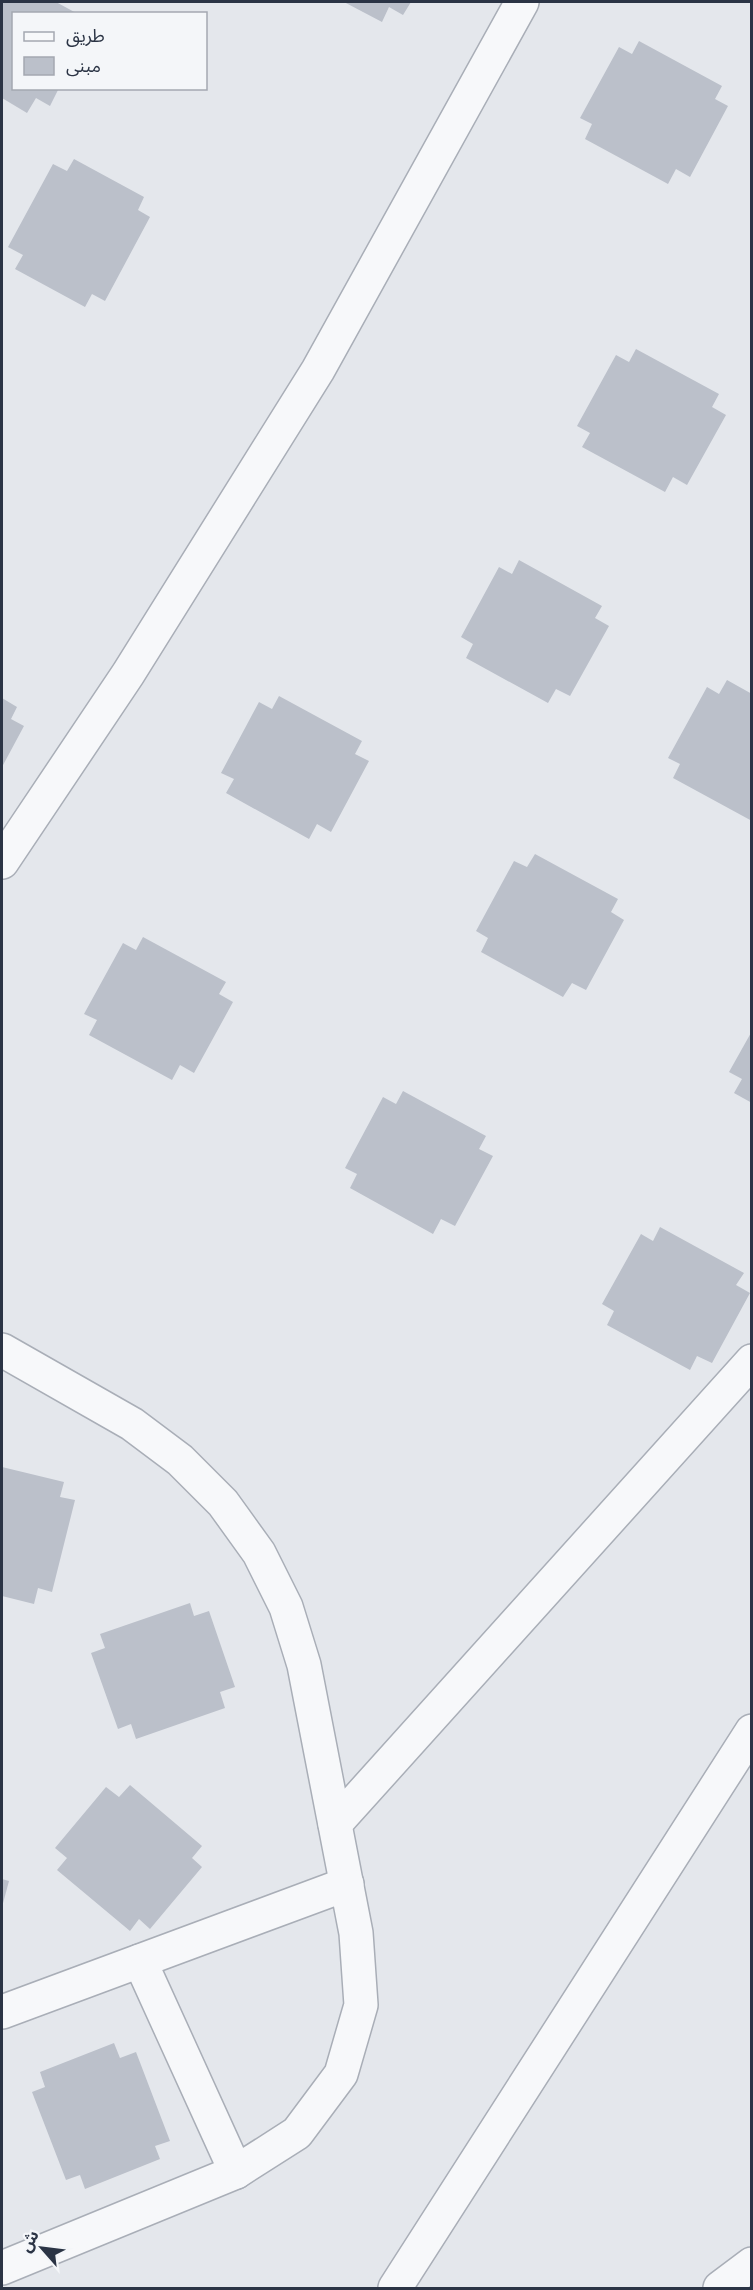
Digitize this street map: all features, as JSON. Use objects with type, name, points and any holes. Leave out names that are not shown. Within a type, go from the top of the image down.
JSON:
[{"type":"street","points":[[2,862],[128,674],[318,370],[522,2]]},
{"type":"street","points":[[2,1350],[132,1424],[180,1460],[223,1503],[259,1553],[286,1607],[304,1665],[356,1932],[361,2005],[340,2074],[297,2133],[236,2172],[2,2268]]},
{"type":"street","points":[[335,1824],[752,1361]]},
{"type":"street","points":[[395,2289],[747,1745]]},
{"type":"street","points":[[2,2012],[347,1884]]},
{"type":"street","points":[[140,1961],[236,2172]]},
{"type":"street","points":[[720,2289],[752,2264]]},
{"type":"building","points":[[2,2],[56,2],[74,12],[12,12],[12,90],[58,90],[50,106],[36,98],[27,113],[2,98]]},
{"type":"building","points":[[344,2],[411,2],[403,15],[389,7],[382,22]]},
{"type":"building","points":[[639,41],[722,86],[715,99],[728,106],[690,177],[676,169],[668,184],[585,139],[592,124],[580,118],[619,47],[632,54]]},
{"type":"building","points":[[74,159],[144,197],[138,210],[150,217],[105,301],[92,294],[85,307],[15,269],[23,255],[8,247],[53,164],[67,171]]},
{"type":"building","points":[[636,349],[719,394],[712,407],[726,415],[687,485],[673,477],[665,492],[582,447],[590,433],[577,426],[616,355],[629,362]]},
{"type":"building","points":[[519,560],[602,606],[595,618],[609,626],[570,696],[556,689],[548,703],[466,658],[473,644],[461,637],[499,567],[512,574]]},
{"type":"building","points":[[727,680],[752,694],[752,821],[673,778],[680,764],[668,758],[707,687],[719,694]]},
{"type":"building","points":[[279,696],[362,741],[355,754],[369,761],[331,832],[317,824],[309,839],[226,793],[234,779],[221,773],[259,702],[272,709]]},
{"type":"building","points":[[2,698],[17,707],[11,719],[24,726],[2,767]]},
{"type":"building","points":[[535,854],[618,899],[611,912],[624,920],[586,990],[572,983],[563,997],[481,952],[488,938],[476,931],[514,861],[527,867]]},
{"type":"building","points":[[143,937],[226,982],[219,994],[233,1002],[194,1073],[180,1065],[172,1080],[89,1035],[97,1020],[84,1014],[123,943],[136,950]]},
{"type":"building","points":[[752,1031],[752,1103],[734,1093],[742,1079],[729,1072]]},
{"type":"building","points":[[403,1091],[486,1136],[479,1149],[493,1156],[455,1226],[441,1219],[433,1234],[350,1188],[357,1174],[345,1168],[383,1097],[396,1104]]},
{"type":"building","points":[[660,1227],[744,1273],[736,1285],[750,1293],[712,1363],[697,1356],[690,1370],[607,1325],[614,1311],[602,1304],[641,1234],[653,1241]]},
{"type":"building","points":[[2,1467],[64,1482],[60,1497],[75,1500],[52,1592],[38,1588],[34,1604],[2,1596]]},
{"type":"building","points":[[190,1603],[194,1616],[209,1611],[235,1687],[220,1692],[225,1708],[136,1739],[131,1724],[118,1729],[91,1653],[105,1648],[100,1634]]},
{"type":"building","points":[[130,1785],[202,1846],[192,1858],[202,1867],[150,1929],[139,1919],[130,1931],[57,1870],[67,1858],[55,1848],[106,1787],[119,1797]]},
{"type":"building","points":[[2,1879],[9,1881],[2,1907]]},
{"type":"building","points":[[114,2043],[120,2058],[136,2052],[170,2141],[155,2146],[160,2159],[85,2189],[80,2175],[66,2180],[32,2092],[45,2087],[40,2072]]}]
